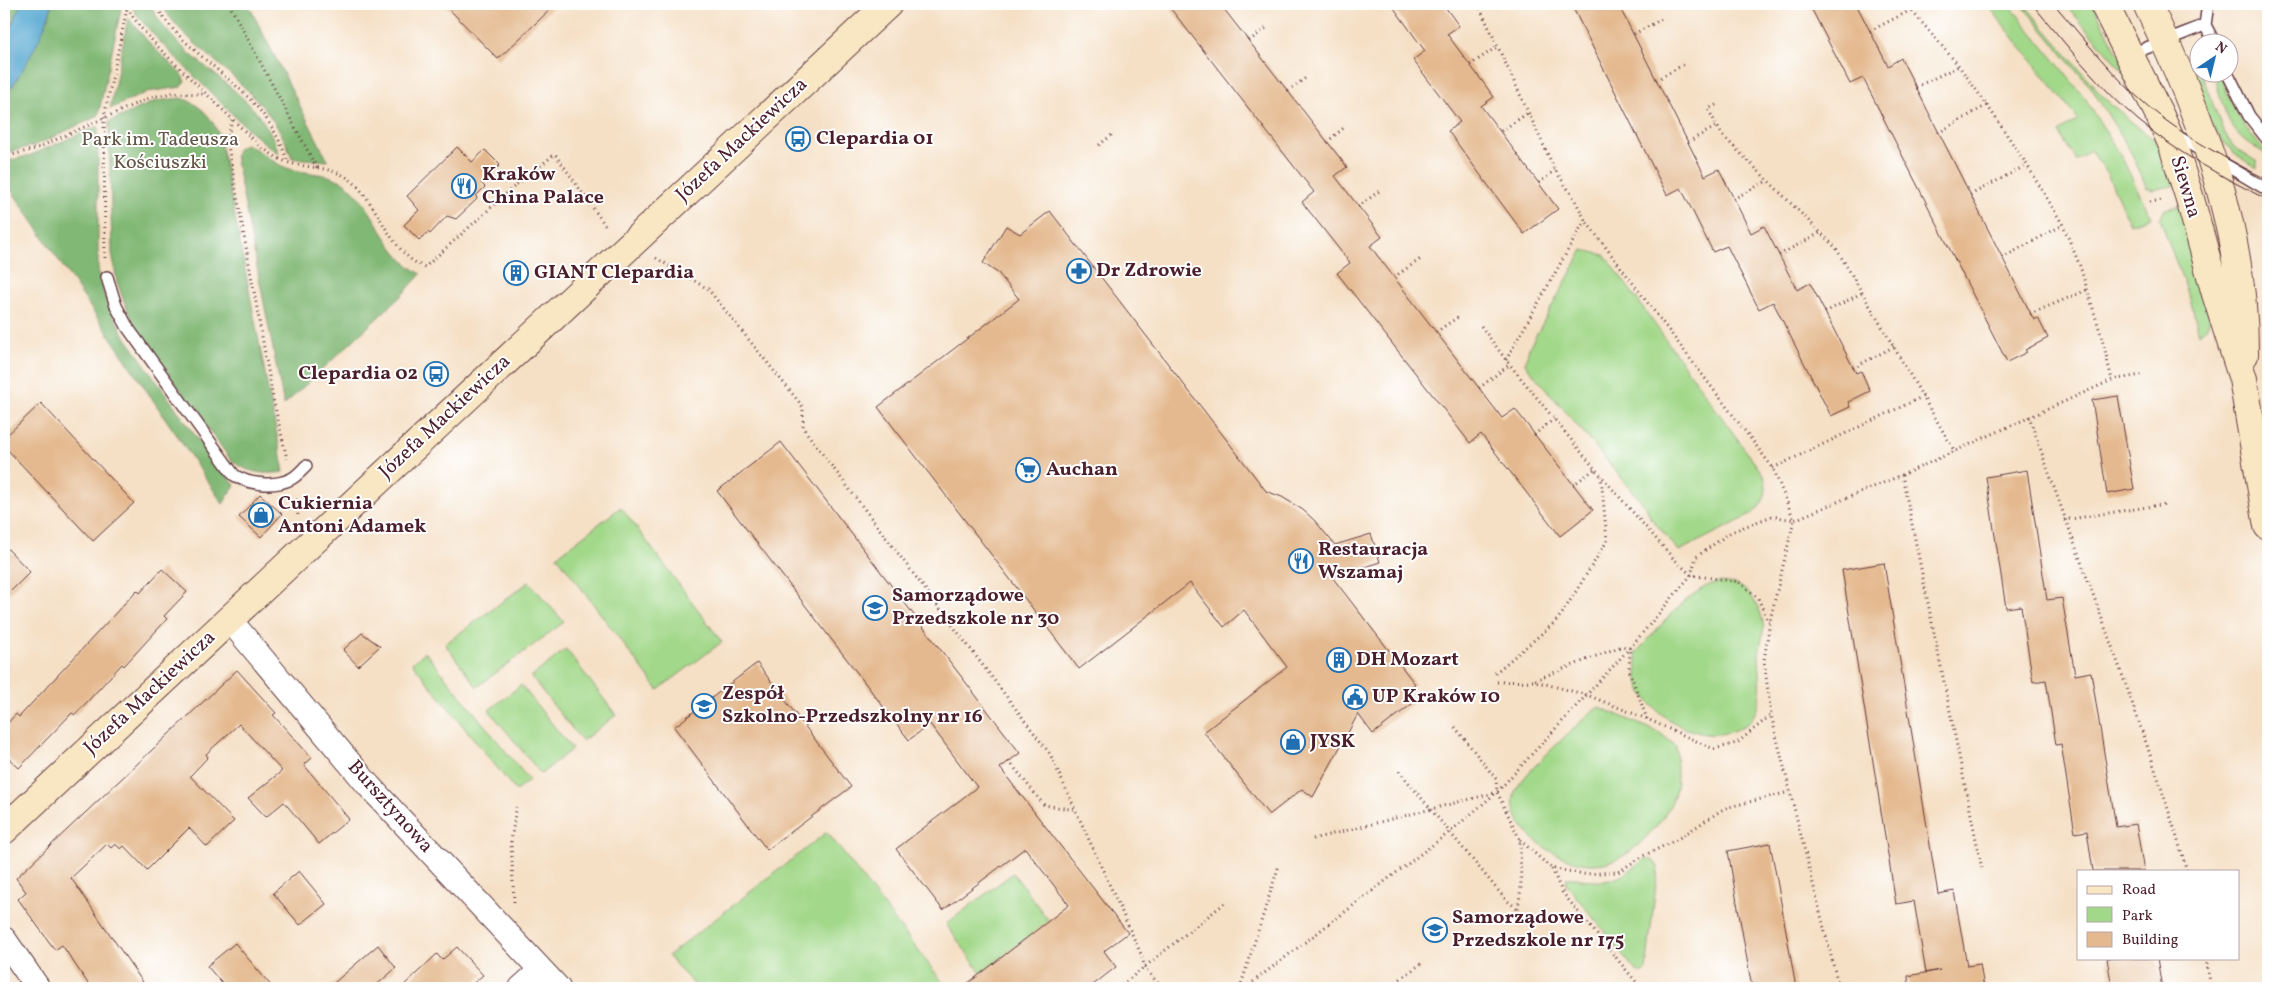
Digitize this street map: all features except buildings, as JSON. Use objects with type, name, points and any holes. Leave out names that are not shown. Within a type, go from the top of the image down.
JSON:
[{"type":"street","name":"Józefa Mackiewicza","points":[[4,830],[888,4]]},
{"type":"street","name":"Siewna","points":[[2104,4],[2131,54],[2166,129],[2190,199],[2216,294],[2244,379],[2268,526]]},
{"type":"street","name":"Siewna","points":[[2147,4],[2182,77],[2211,158],[2226,209],[2236,257],[2244,327],[2244,379]]},
{"type":"street","name":"Bursztynowa","points":[[229,619],[369,786],[558,988]]},
{"type":"street","points":[[4,939],[38,988]]},
{"type":"street","points":[[521,988],[540,970]]},
{"type":"lane","points":[[2208,4],[2206,25],[2209,32]]},
{"type":"lane","points":[[2131,54],[2206,25]]},
{"type":"lane","points":[[2232,82],[2249,116],[2268,140]]},
{"type":"lane","points":[[2166,129],[2211,158],[2268,190]]},
{"type":"lane","points":[[107,277],[116,306],[128,328],[234,474],[248,482],[280,482],[292,478],[306,466]]},
{"type":"path","points":[[156,4],[178,35],[245,93],[262,111],[279,136],[288,162]]},
{"type":"path","points":[[229,4],[317,168]]},
{"type":"path","points":[[1478,4],[1555,170],[1574,198],[1585,220],[1772,468],[1794,520],[1770,624],[1764,660],[1771,715],[1839,988]]},
{"type":"path","points":[[1906,4],[1959,66],[1987,105],[2027,165],[2062,225],[2087,290],[2112,380]]},
{"type":"path","points":[[126,5],[158,47],[204,94],[260,146],[274,156],[288,162],[336,171],[356,184],[403,251],[414,261],[425,267],[516,185],[555,154],[605,225]]},
{"type":"path","points":[[107,277],[104,238],[104,117],[126,5]]},
{"type":"path","points":[[1870,31],[1911,10]]},
{"type":"path","points":[[1634,34],[1662,19]]},
{"type":"path","points":[[1249,40],[1269,26]]},
{"type":"path","points":[[1470,66],[1498,46]]},
{"type":"path","points":[[1656,80],[1683,64]]},
{"type":"path","points":[[1916,87],[1959,66]]},
{"type":"path","points":[[1288,91],[1307,77]]},
{"type":"path","points":[[4,157],[35,149],[142,100],[162,94],[204,94]]},
{"type":"path","points":[[1716,105],[1708,109],[1722,135],[1836,248],[1895,346],[1955,452]]},
{"type":"path","points":[[1938,133],[1987,105]]},
{"type":"path","points":[[1501,131],[1528,113]]},
{"type":"path","points":[[232,120],[226,140],[273,398],[292,478],[298,516]]},
{"type":"path","points":[[1327,142],[1346,126]]},
{"type":"path","points":[[1688,142],[1717,126]]},
{"type":"path","points":[[1099,145],[1113,134]]},
{"type":"path","points":[[1970,195],[2027,165]]},
{"type":"path","points":[[1539,183],[1555,170]]},
{"type":"path","points":[[1734,199],[1767,181]]},
{"type":"path","points":[[1358,206],[1382,189]]},
{"type":"path","points":[[1506,360],[1585,220]]},
{"type":"path","points":[[2002,258],[2062,225]]},
{"type":"path","points":[[1779,255],[1820,232]]},
{"type":"path","points":[[654,256],[660,262],[708,288],[803,407],[802,428],[1050,754],[1141,954],[1145,968],[1162,988]]},
{"type":"path","points":[[1394,277],[1422,258]]},
{"type":"path","points":[[2030,314],[2087,290]]},
{"type":"path","points":[[1825,312],[1862,293]]},
{"type":"path","points":[[1436,332],[1458,318]]},
{"type":"path","points":[[1481,326],[1509,365],[1672,557],[1691,575],[1739,582],[1758,598],[1770,624]]},
{"type":"path","points":[[1853,368],[1895,346]]},
{"type":"path","points":[[1479,388],[1509,365]]},
{"type":"path","points":[[1245,988],[1451,831],[1498,792],[1630,648],[1691,575],[1696,557],[1731,532],[1772,516],[1794,520],[1955,452],[2029,416],[2112,380],[2141,375]]},
{"type":"path","points":[[1772,468],[1924,396]]},
{"type":"path","points":[[2029,416],[2064,520],[2168,805],[2187,870]]},
{"type":"path","points":[[1534,435],[1554,419]]},
{"type":"path","points":[[1573,485],[1595,468]]},
{"type":"path","points":[[1495,673],[1552,625],[1562,614],[1607,541],[1601,475]]},
{"type":"path","points":[[1902,475],[1982,869]]},
{"type":"path","points":[[2064,520],[2166,504]]},
{"type":"path","points":[[1498,682],[1534,680],[1622,646],[1630,648]]},
{"type":"path","points":[[1630,648],[1629,670],[1647,719]]},
{"type":"path","points":[[1534,680],[1587,695],[1714,749],[1736,743],[1771,715]]},
{"type":"path","points":[[1399,771],[1451,831],[1506,900],[1518,910],[1521,887],[1520,840],[1498,792],[1496,779],[1455,727]]},
{"type":"path","points":[[1009,761],[1044,805],[1076,810]]},
{"type":"path","points":[[1313,839],[1498,792]]},
{"type":"path","points":[[1552,868],[1584,874],[1618,872],[1642,856],[1676,840],[1725,808],[1789,792]]},
{"type":"path","points":[[515,904],[512,842],[516,807]]},
{"type":"path","points":[[1520,840],[1552,868],[1562,892],[1641,988]]},
{"type":"path","points":[[1240,988],[1279,865]]},
{"type":"path","points":[[1118,988],[1226,902]]},
{"type":"path","points":[[2206,960],[2211,988]]},
{"type":"path","points":[[1388,988],[1422,964]]},
{"type":"path","points":[[2226,988],[2268,983]]},
{"type":"green space","points":[[4,4],[21,4],[4,42]]},
{"type":"green space","points":[[52,4],[119,4],[121,9],[98,116],[36,145],[4,153],[4,98],[49,17]]},
{"type":"green space","points":[[133,4],[150,4],[163,25],[179,44],[237,93],[255,111],[269,131],[279,154],[239,121],[166,48],[132,8]]},
{"type":"green space","points":[[161,4],[248,4],[328,161],[292,158],[277,126],[256,99],[175,24]]},
{"type":"green space","points":[[1987,4],[2009,4],[2085,98],[2123,160],[2151,217],[2130,224],[2106,171],[2090,150],[2076,161],[2059,132],[2078,119]]},
{"type":"green space","points":[[2021,4],[2024,4],[2103,97],[2162,145],[2176,185],[2153,190],[2147,188],[2132,154],[2092,89]]},
{"type":"green space","points":[[2065,4],[2093,4],[2133,83]]},
{"type":"green space","points":[[128,18],[151,45],[181,74],[185,81],[181,87],[147,92],[110,109]]},
{"type":"green space","points":[[2190,56],[2190,70],[2188,64]]},
{"type":"green space","points":[[2195,82],[2204,82],[2224,133],[2234,147],[2257,162],[2257,168],[2228,147],[2211,124]]},
{"type":"green space","points":[[2216,82],[2223,82],[2242,122],[2268,156],[2239,135],[2226,114]]},
{"type":"green space","name":"Park im. Tadeusza Kościuszki","points":[[181,98],[195,104],[206,113],[220,139],[284,472],[256,472],[236,464],[230,459],[135,327],[117,282],[112,253],[109,122],[155,101]]},
{"type":"green space","points":[[98,126],[98,268],[107,304],[126,338],[212,459],[235,485],[223,504],[12,191],[4,186],[4,162],[31,155]]},
{"type":"green space","points":[[245,144],[284,167],[328,176],[345,183],[361,199],[391,246],[409,266],[421,274],[402,295],[284,405],[235,155],[238,148]]},
{"type":"green space","points":[[2183,205],[2210,319],[2206,328],[2199,334],[2191,302],[2160,219],[2165,209]]},
{"type":"green space","points":[[1583,250],[1605,255],[1764,476],[1766,493],[1759,507],[1751,515],[1679,551],[1650,517],[1646,507],[1525,364],[1529,348]]},
{"type":"green space","points":[[621,507],[722,642],[658,690],[557,556]]},
{"type":"green space","points":[[529,582],[564,622],[477,687],[445,644]]},
{"type":"green space","points":[[1720,582],[1740,586],[1754,600],[1760,611],[1763,631],[1759,657],[1760,697],[1755,713],[1744,726],[1726,733],[1700,733],[1686,729],[1673,722],[1651,705],[1639,685],[1636,653],[1686,600],[1709,585]]},
{"type":"green space","points":[[566,649],[616,715],[582,741],[531,677]]},
{"type":"green space","points":[[425,652],[529,780],[516,791],[412,663]]},
{"type":"green space","points":[[521,685],[572,749],[541,774],[489,710]]},
{"type":"green space","points":[[1599,707],[1660,733],[1676,746],[1677,775],[1671,804],[1654,829],[1626,854],[1611,861],[1595,864],[1567,859],[1539,843],[1518,820],[1514,806],[1515,792],[1527,775],[1590,713]]},
{"type":"green space","points":[[827,832],[947,988],[697,988],[668,956]]},
{"type":"green space","points":[[1645,859],[1653,860],[1658,867],[1646,970],[1642,974],[1635,970],[1566,884],[1567,878],[1602,881],[1616,878],[1628,872]]},
{"type":"green space","points":[[1013,873],[1049,921],[981,973],[946,924]]},
{"type":"water","points":[[21,4],[52,4],[49,16],[32,53],[4,98],[4,42]]},
{"type":"tram line","points":[[2032,4],[2096,79],[2138,120],[2184,154],[2268,200]]},
{"type":"tram line","points":[[2054,4],[2112,71],[2150,108],[2192,138],[2268,180]]},
{"type":"place","name":"Clepardia 01","points":[[798,139]]},
{"type":"place","name":"Kraków China Palace","points":[[464,186]]},
{"type":"place","name":"Dr Zdrowie","points":[[1079,271]]},
{"type":"place","name":"GIANT Clepardia","points":[[516,273]]},
{"type":"place","name":"Clepardia 02","points":[[436,374]]},
{"type":"place","name":"Auchan","points":[[1028,470]]},
{"type":"place","name":"Cukiernia Antoni Adamek","points":[[261,515]]},
{"type":"place","name":"Restauracja Wszamaj","points":[[1301,561]]},
{"type":"place","name":"Samorządowe Przedszkole nr 30","points":[[875,608]]},
{"type":"place","name":"DH Mozart","points":[[1339,660]]},
{"type":"place","name":"UP Kraków 10","points":[[1355,697]]},
{"type":"place","name":"Zespół Szkolno-Przedszkolny nr 16","points":[[704,706]]},
{"type":"place","name":"JYSK","points":[[1293,742]]},
{"type":"place","name":"Samorządowe Przedszkole nr 175","points":[[1435,930]]}]
